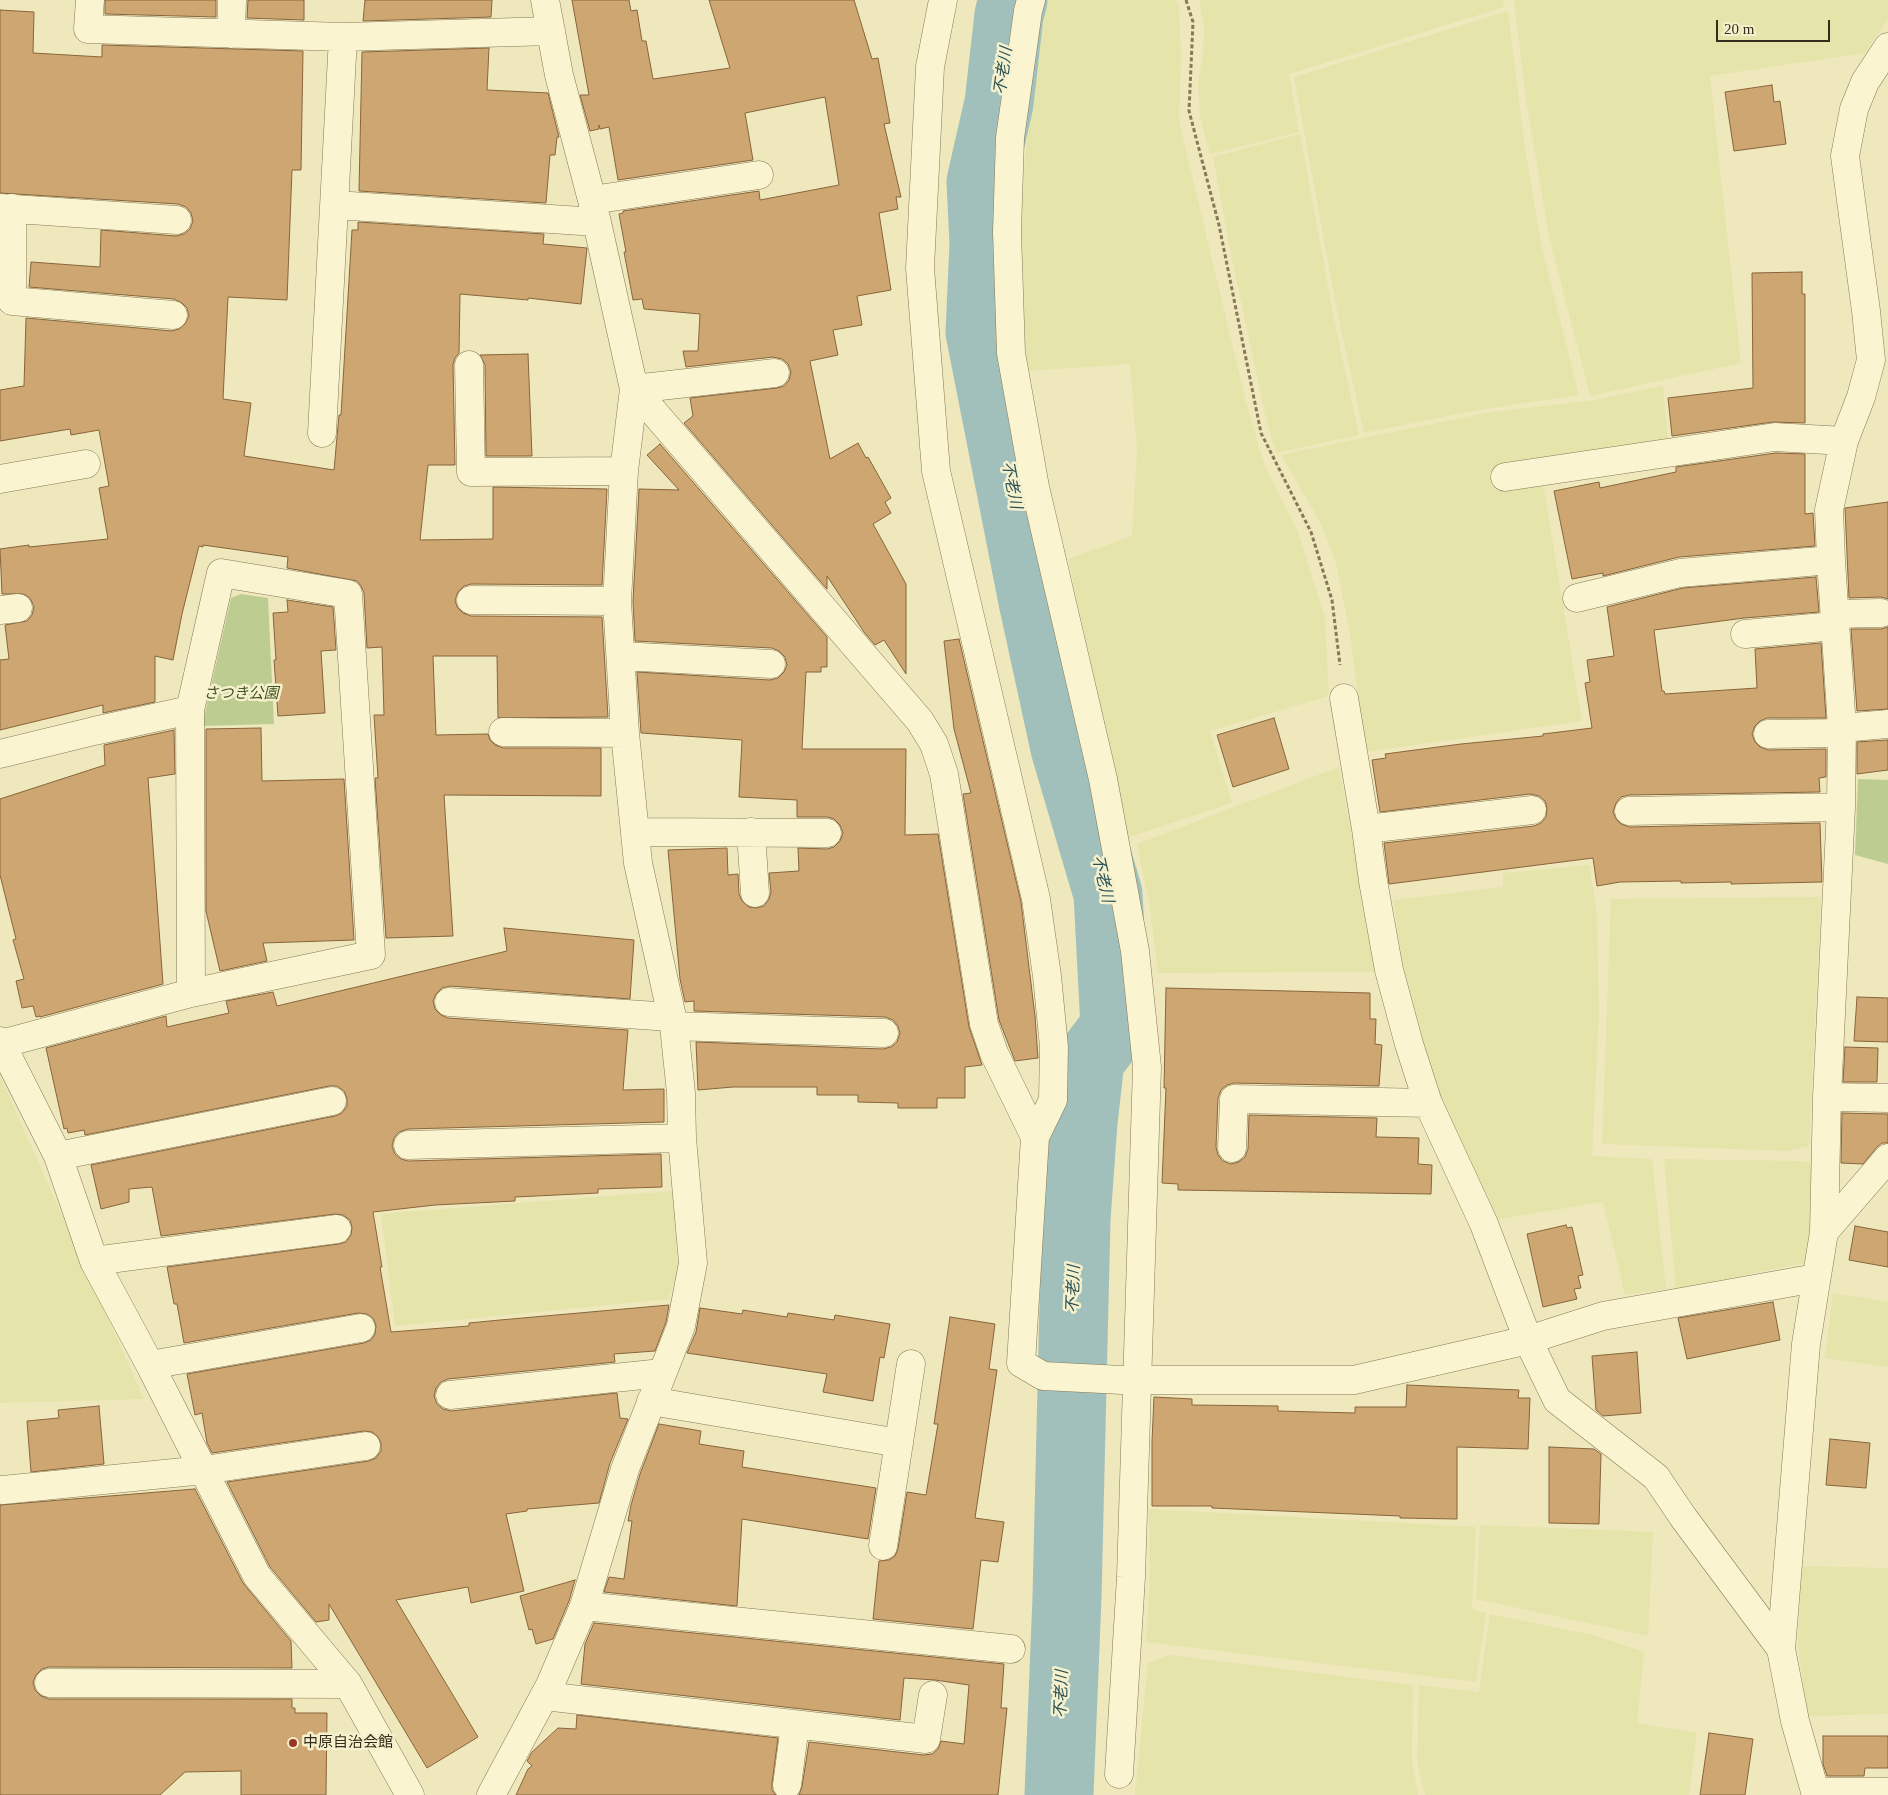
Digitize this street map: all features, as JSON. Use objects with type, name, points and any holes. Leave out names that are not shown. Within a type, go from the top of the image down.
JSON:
[{"type":"street","points":[[90,0],[88,29],[343,37],[551,31]]},
{"type":"street","points":[[231,34],[232,0]]},
{"type":"street","points":[[491,1795],[544,1696],[584,1606],[625,1469],[681,1326],[693,1263],[682,1138],[681,1092],[673,1021],[638,863],[625,733],[617,601],[624,471],[634,389],[595,211],[559,75],[545,0]]},
{"type":"street","points":[[943,0],[930,67],[920,268],[936,471],[1036,899],[1047,976],[1054,1046],[1053,1100],[1035,1137],[1021,1363],[1043,1376],[1129,1380],[1354,1380],[1528,1340],[1603,1316],[1816,1278]]},
{"type":"street","points":[[1032,0],[1028,11],[1010,138],[1008,232],[1011,353],[1035,487],[1103,779],[1135,951],[1147,1067],[1129,1380],[1131,1577],[1119,1774]]},
{"type":"street","points":[[322,433],[343,37]]},
{"type":"street","points":[[1888,47],[1865,82],[1854,109],[1845,156],[1866,311],[1880,364],[1861,397],[1844,441],[1829,510],[1842,731],[1841,807],[1827,1097],[1824,1232],[1806,1344],[1781,1649],[1795,1721],[1815,1794],[1888,1792]]},
{"type":"street","points":[[335,205],[595,211],[759,175]]},
{"type":"street","points":[[173,315],[12,301],[6,208],[177,220]]},
{"type":"street","points":[[470,365],[471,472],[624,471]]},
{"type":"street","points":[[634,389],[775,373]]},
{"type":"street","points":[[634,389],[920,721],[934,744],[944,774],[984,1024],[994,1053],[1035,1137]]},
{"type":"street","points":[[1505,477],[1775,438],[1844,441]]},
{"type":"street","points":[[0,479],[86,464]]},
{"type":"street","points":[[1577,598],[1680,573],[1831,560]]},
{"type":"street","points":[[192,993],[190,710],[221,573],[348,594],[370,956],[192,993],[1,1043],[58,1156],[94,1261],[150,1365],[257,1576],[348,1684],[410,1795]]},
{"type":"street","points":[[471,600],[617,601]]},
{"type":"street","points":[[1745,634],[1881,613]]},
{"type":"street","points":[[621,656],[771,664]]},
{"type":"street","points":[[1344,698],[1366,828],[1372,882],[1389,970],[1409,1044],[1428,1103],[1484,1224],[1528,1340],[1557,1400],[1656,1478],[1682,1517],[1781,1649]]},
{"type":"street","points":[[0,754],[190,710]]},
{"type":"street","points":[[1768,734],[1842,731],[1888,724]]},
{"type":"street","points":[[503,732],[625,733]]},
{"type":"street","points":[[1629,811],[1841,807]]},
{"type":"street","points":[[1366,828],[1532,810]]},
{"type":"street","points":[[635,832],[828,833]]},
{"type":"street","points":[[751,832],[755,893]]},
{"type":"street","points":[[449,1002],[673,1021],[884,1033]]},
{"type":"street","points":[[1827,1097],[1888,1098]]},
{"type":"street","points":[[1232,1148],[1234,1099],[1428,1103]]},
{"type":"street","points":[[58,1156],[332,1101]]},
{"type":"street","points":[[408,1145],[682,1138]]},
{"type":"street","points":[[1824,1232],[1888,1158]]},
{"type":"street","points":[[94,1261],[337,1230]]},
{"type":"street","points":[[150,1365],[360,1328]]},
{"type":"street","points":[[883,1546],[911,1364]]},
{"type":"street","points":[[450,1395],[662,1373]]},
{"type":"street","points":[[651,1401],[899,1443]]},
{"type":"street","points":[[3,1490],[204,1470],[366,1446]]},
{"type":"street","points":[[584,1606],[1011,1650]]},
{"type":"street","points":[[48,1683],[348,1684]]},
{"type":"street","points":[[544,1696],[926,1739],[933,1695]]},
{"type":"street","points":[[787,1785],[795,1725]]},
{"type":"path","points":[[1186,0],[1193,22],[1189,111],[1219,225],[1261,433],[1311,532],[1332,600],[1344,698]]},
{"type":"shaded area","points":[[1048,0],[1176,0],[1179,9],[1181,54],[1179,121],[1246,402],[1265,467],[1297,529],[1325,618],[1329,696],[1210,731],[1232,803],[1126,838],[1107,737],[1068,559],[1132,536],[1137,450],[1130,364],[1027,371],[1020,287],[1022,192],[1034,56]]},
{"type":"shaded area","points":[[1199,0],[1503,0],[1504,7],[1289,74],[1299,132],[1210,154],[1200,117],[1198,82],[1203,55],[1204,27]]},
{"type":"shaded area","points":[[1514,0],[1888,0],[1888,18],[1865,53],[1710,76],[1741,363],[1590,396],[1549,236],[1526,100]]},
{"type":"shaded area","points":[[1508,11],[1525,148],[1541,244],[1579,395],[1473,411],[1364,433],[1338,316],[1294,77]]},
{"type":"shaded area","points":[[1300,134],[1335,324],[1359,435],[1276,453],[1265,414],[1231,254],[1213,157]]},
{"type":"shaded area","points":[[1663,386],[1668,443],[1540,464],[1582,721],[1365,752],[1350,633],[1336,563],[1319,520],[1281,455],[1486,413],[1594,400]]},
{"type":"shaded area","points":[[1339,767],[1377,972],[1158,973],[1149,902],[1137,844]]},
{"type":"shaded area","points":[[1589,865],[1597,914],[1599,1015],[1592,1156],[1652,1159],[1666,1289],[1625,1295],[1603,1202],[1494,1220],[1443,1109],[1426,1059],[1405,981],[1393,900],[1503,887],[1503,873]]},
{"type":"shaded area","points":[[1821,897],[1809,1146],[1787,1151],[1602,1144],[1611,899]]},
{"type":"shaded area","points":[[0,1076],[144,1399],[0,1403]]},
{"type":"shaded area","points":[[1664,1159],[1802,1161],[1813,1164],[1808,1262],[1676,1289]]},
{"type":"shaded area","points":[[673,1191],[678,1272],[668,1299],[395,1326],[381,1214]]},
{"type":"shaded area","points":[[1833,1293],[1888,1302],[1888,1367],[1825,1358]]},
{"type":"shaded area","points":[[1149,1509],[1476,1527],[1472,1609],[1486,1613],[1476,1682],[1146,1642],[1150,1575]]},
{"type":"shaded area","points":[[1480,1525],[1653,1532],[1648,1636],[1476,1599]]},
{"type":"shaded area","points":[[1801,1566],[1888,1568],[1888,1714],[1807,1716],[1798,1645]]},
{"type":"shaded area","points":[[1490,1614],[1593,1635],[1644,1652],[1637,1723],[1697,1733],[1689,1795],[1425,1795],[1417,1762],[1419,1685],[1479,1692]]},
{"type":"shaded area","points":[[1169,1655],[1413,1685],[1412,1762],[1418,1795],[1135,1795],[1148,1663]]},
{"type":"green space","name":"さつき公園","points":[[241,594],[268,598],[274,724],[202,726],[231,598]]},
{"type":"green space","points":[[1858,779],[1888,780],[1888,864],[1855,855]]},
{"type":"building","points":[[105,0],[216,0],[216,17],[105,14]]},
{"type":"building","points":[[248,0],[304,0],[304,20],[247,18]]},
{"type":"building","points":[[365,0],[492,0],[491,17],[363,21]]},
{"type":"building","points":[[572,0],[629,0],[631,11],[637,10],[642,41],[646,41],[653,79],[730,68],[709,0],[854,0],[872,59],[878,58],[890,123],[884,124],[901,197],[896,197],[898,209],[879,213],[891,290],[857,296],[862,325],[833,330],[838,355],[810,361],[830,459],[858,443],[891,498],[885,502],[891,513],[873,524],[906,584],[906,674],[884,640],[875,645],[864,632],[827,576],[827,589],[684,423],[693,416],[690,398],[784,386],[789,380],[791,372],[788,364],[782,359],[773,357],[686,367],[683,351],[698,351],[700,314],[644,309],[642,299],[633,300],[624,252],[626,252],[619,214],[623,213],[623,211],[759,191],[760,200],[839,185],[825,97],[745,113],[753,160],[618,180],[609,127],[600,129],[599,125],[599,129],[590,131],[580,95],[589,95]]},
{"type":"building","points":[[0,10],[34,12],[33,53],[102,57],[102,45],[303,51],[301,170],[292,170],[287,300],[228,297],[223,399],[251,403],[244,456],[334,470],[339,415],[341,415],[352,230],[358,230],[358,222],[544,234],[543,244],[587,248],[581,304],[528,298],[528,300],[460,294],[459,353],[453,365],[455,465],[428,465],[420,540],[493,539],[493,487],[607,489],[602,585],[471,584],[464,586],[458,592],[455,600],[457,607],[463,613],[471,616],[602,617],[608,717],[498,718],[497,656],[433,656],[436,735],[488,734],[490,740],[495,745],[503,748],[601,748],[601,796],[444,795],[453,936],[386,938],[375,778],[378,778],[374,715],[384,715],[382,647],[367,648],[364,593],[357,581],[287,568],[288,557],[199,546],[173,660],[155,656],[155,702],[103,713],[103,705],[0,730],[0,660],[9,659],[5,625],[27,621],[32,615],[34,607],[30,598],[24,594],[2,594],[0,549],[108,539],[99,488],[109,486],[99,430],[71,435],[70,429],[0,441],[0,390],[24,386],[26,318],[172,331],[179,329],[185,324],[189,316],[187,308],[174,299],[29,287],[31,262],[100,267],[101,230],[176,236],[184,234],[190,229],[193,221],[191,213],[186,207],[178,204],[0,193]]},
{"type":"building","points":[[489,48],[487,90],[548,93],[559,137],[557,137],[555,155],[550,155],[546,203],[359,191],[362,52]]},
{"type":"building","points":[[1772,85],[1774,102],[1780,101],[1786,144],[1734,151],[1725,92]]},
{"type":"building","points":[[1802,272],[1802,294],[1805,294],[1805,423],[1773,422],[1672,436],[1668,398],[1753,388],[1752,273]]},
{"type":"building","points":[[528,354],[532,456],[486,456],[485,365],[480,355]]},
{"type":"building","points":[[660,444],[827,637],[827,667],[821,667],[821,672],[806,672],[802,749],[906,749],[905,835],[938,834],[969,1027],[982,1065],[965,1067],[965,1098],[937,1098],[937,1108],[898,1108],[898,1103],[858,1102],[858,1095],[817,1095],[817,1087],[733,1087],[698,1090],[696,1042],[883,1049],[891,1047],[897,1042],[900,1033],[898,1026],[893,1020],[885,1017],[694,1011],[694,1001],[685,1002],[680,979],[668,850],[727,848],[728,875],[738,874],[739,894],[742,901],[749,907],[756,908],[764,906],[769,899],[771,892],[769,873],[799,871],[798,848],[827,849],[834,847],[840,841],[843,833],[840,825],[834,819],[827,817],[797,817],[797,800],[739,797],[742,740],[641,733],[637,672],[770,680],[778,678],[784,672],[787,665],[785,657],[779,651],[772,648],[635,641],[633,601],[639,489],[679,490],[647,455]]},
{"type":"building","points":[[1776,453],[1805,454],[1805,514],[1813,513],[1815,546],[1679,557],[1603,576],[1603,573],[1572,579],[1554,491],[1599,482],[1600,488],[1676,472],[1676,467]]},
{"type":"building","points":[[1888,502],[1888,599],[1881,597],[1849,598],[1845,508]]},
{"type":"building","points":[[1816,577],[1819,612],[1744,618],[1654,630],[1662,691],[1665,694],[1757,688],[1755,649],[1821,643],[1826,718],[1767,718],[1755,726],[1752,734],[1755,742],[1760,747],[1768,750],[1826,749],[1826,777],[1819,778],[1820,792],[1629,795],[1621,797],[1616,803],[1613,812],[1621,824],[1629,827],[1820,823],[1822,882],[1731,884],[1731,882],[1681,883],[1681,881],[1620,882],[1597,886],[1593,858],[1389,884],[1384,843],[1534,826],[1541,823],[1546,817],[1547,808],[1545,801],[1539,796],[1530,794],[1380,812],[1372,760],[1386,758],[1385,754],[1543,736],[1543,734],[1592,728],[1585,683],[1590,682],[1587,660],[1614,656],[1607,607],[1683,588]]},
{"type":"building","points":[[287,600],[333,607],[336,650],[321,651],[325,713],[278,716],[273,613],[288,612]]},
{"type":"building","points":[[1888,627],[1888,709],[1857,711],[1851,629],[1881,629]]},
{"type":"building","points":[[959,639],[1021,902],[1035,1016],[1038,1058],[1015,1061],[999,1020],[963,794],[971,793],[954,729],[944,641]]},
{"type":"building","points":[[1274,718],[1289,769],[1233,787],[1217,735]]},
{"type":"building","points":[[261,728],[262,781],[344,779],[354,940],[263,943],[267,961],[220,971],[206,911],[206,729]]},
{"type":"building","points":[[174,730],[175,774],[148,778],[163,984],[36,1017],[33,1006],[22,1008],[16,981],[24,979],[13,940],[16,939],[0,875],[0,799],[105,765],[104,745]]},
{"type":"building","points":[[1888,740],[1888,770],[1857,774],[1857,742]]},
{"type":"building","points":[[504,928],[634,940],[630,999],[450,986],[442,988],[436,994],[433,1001],[435,1009],[441,1015],[448,1018],[628,1030],[623,1090],[664,1089],[664,1122],[408,1129],[399,1132],[394,1138],[392,1146],[395,1154],[401,1159],[408,1161],[661,1154],[662,1187],[598,1189],[598,1193],[515,1197],[515,1201],[435,1205],[373,1212],[391,1332],[469,1326],[469,1323],[669,1305],[666,1322],[655,1351],[614,1354],[615,1362],[448,1379],[441,1382],[436,1388],[434,1396],[437,1404],[443,1409],[451,1411],[617,1393],[620,1418],[628,1419],[610,1463],[599,1503],[527,1509],[527,1511],[506,1514],[524,1591],[471,1603],[468,1587],[396,1600],[478,1737],[427,1768],[329,1604],[329,1620],[316,1622],[270,1567],[227,1482],[369,1461],[376,1458],[381,1451],[381,1443],[378,1437],[372,1432],[364,1431],[212,1453],[207,1443],[202,1413],[195,1415],[187,1374],[364,1343],[371,1340],[375,1334],[376,1326],[373,1318],[367,1314],[358,1313],[184,1343],[177,1304],[174,1304],[167,1267],[339,1244],[346,1242],[351,1235],[352,1227],[350,1220],[343,1215],[335,1214],[161,1236],[152,1187],[129,1189],[129,1202],[101,1209],[91,1165],[335,1116],[342,1113],[347,1106],[347,1098],[344,1091],[337,1086],[329,1086],[85,1135],[84,1130],[68,1133],[67,1128],[64,1129],[46,1048],[166,1016],[167,1027],[229,1013],[226,1001],[273,992],[277,1006],[507,951]]},
{"type":"building","points":[[1166,988],[1370,993],[1370,1019],[1376,1019],[1375,1044],[1382,1045],[1379,1086],[1234,1083],[1227,1085],[1221,1090],[1218,1098],[1216,1147],[1218,1155],[1223,1161],[1231,1164],[1239,1162],[1245,1157],[1248,1149],[1249,1115],[1377,1118],[1376,1137],[1419,1138],[1418,1164],[1432,1165],[1431,1194],[1178,1190],[1178,1184],[1162,1183],[1166,1088],[1164,1088]]},
{"type":"building","points":[[1857,997],[1888,998],[1888,1042],[1854,1041]]},
{"type":"building","points":[[1845,1047],[1878,1048],[1877,1082],[1843,1082]]},
{"type":"building","points":[[1842,1113],[1888,1114],[1888,1143],[1882,1143],[1877,1147],[1863,1164],[1841,1163]]},
{"type":"building","points":[[1566,1225],[1567,1228],[1572,1227],[1583,1275],[1578,1276],[1581,1288],[1574,1289],[1577,1299],[1543,1307],[1527,1234]]},
{"type":"building","points":[[1855,1226],[1888,1232],[1888,1267],[1849,1260]]},
{"type":"building","points":[[1773,1302],[1780,1340],[1687,1359],[1678,1318]]},
{"type":"building","points":[[700,1308],[742,1314],[743,1310],[787,1317],[788,1313],[834,1320],[835,1315],[890,1324],[884,1358],[880,1357],[873,1401],[823,1392],[827,1374],[687,1353],[696,1332]]},
{"type":"building","points":[[950,1317],[995,1324],[989,1369],[997,1370],[975,1518],[1004,1522],[998,1562],[981,1560],[973,1629],[873,1619],[879,1561],[889,1560],[895,1556],[898,1549],[907,1492],[926,1495],[938,1424],[934,1424]]},
{"type":"building","points":[[1637,1352],[1641,1413],[1603,1416],[1596,1410],[1592,1356]]},
{"type":"building","points":[[1407,1385],[1519,1390],[1518,1398],[1530,1398],[1528,1449],[1457,1447],[1457,1519],[1400,1518],[1400,1516],[1212,1508],[1212,1506],[1152,1506],[1154,1397],[1192,1399],[1192,1405],[1278,1406],[1278,1411],[1355,1413],[1355,1407],[1406,1407]]},
{"type":"building","points":[[99,1406],[104,1464],[31,1472],[27,1421],[59,1418],[58,1410]]},
{"type":"building","points":[[659,1424],[701,1431],[699,1444],[744,1451],[742,1467],[876,1488],[868,1539],[742,1519],[737,1606],[604,1592],[609,1577],[624,1579],[632,1521],[628,1521],[631,1505],[640,1474]]},
{"type":"building","points":[[1830,1439],[1870,1443],[1866,1488],[1826,1485]]},
{"type":"building","points":[[1549,1447],[1594,1449],[1601,1454],[1599,1524],[1549,1523]]},
{"type":"building","points":[[195,1489],[243,1583],[291,1641],[292,1668],[49,1667],[42,1669],[36,1675],[33,1682],[35,1690],[41,1696],[49,1699],[292,1699],[292,1708],[295,1708],[295,1713],[327,1713],[326,1795],[241,1795],[241,1771],[185,1772],[160,1795],[0,1795],[0,1505]]},
{"type":"building","points":[[575,1580],[569,1601],[553,1639],[536,1644],[532,1629],[529,1630],[520,1596]]},
{"type":"building","points":[[594,1623],[1004,1664],[1001,1708],[1007,1708],[998,1795],[799,1795],[809,1742],[924,1755],[932,1754],[938,1749],[941,1741],[964,1744],[969,1685],[904,1678],[900,1720],[581,1684],[585,1644]]},
{"type":"building","points":[[577,1715],[778,1738],[772,1783],[772,1790],[776,1795],[516,1795],[528,1769],[532,1766],[527,1761],[532,1752],[558,1728],[576,1729]]},
{"type":"building","points":[[1709,1733],[1753,1739],[1745,1795],[1700,1795]]},
{"type":"building","points":[[1823,1736],[1888,1736],[1888,1768],[1865,1768],[1864,1776],[1827,1776],[1823,1764]]},
{"type":"waterway","name":"不老川","points":[[1013,0],[1009,15],[999,103],[981,182],[984,244],[980,332],[1033,601],[1065,748],[1108,894],[1115,1027],[1090,1060],[1083,1122],[1076,1219],[1067,1597],[1059,1795]]},
{"type":"place","name":"中原自治会館","points":[[293,1743]]}]
